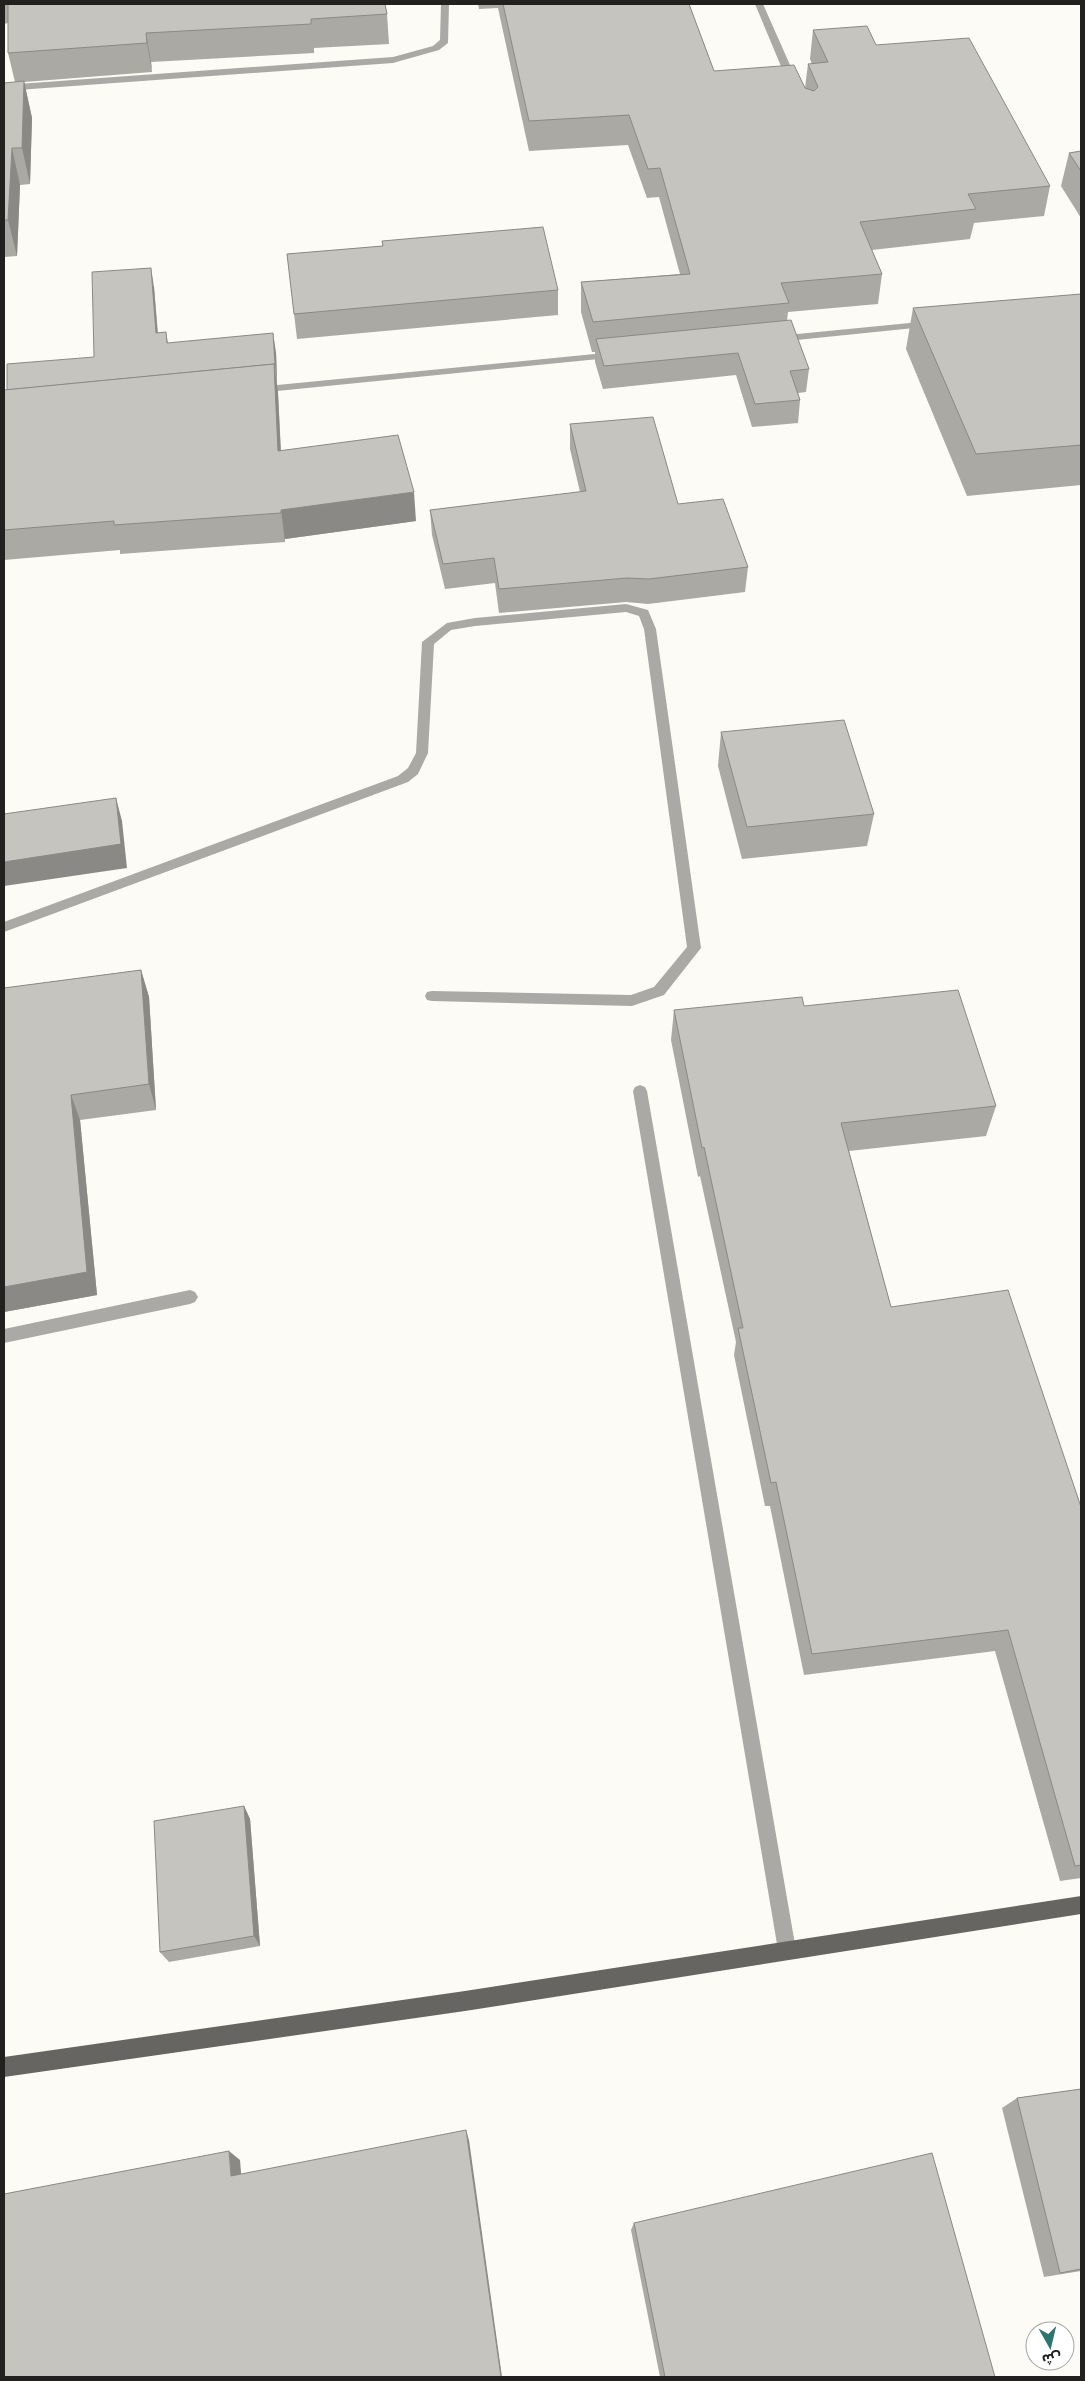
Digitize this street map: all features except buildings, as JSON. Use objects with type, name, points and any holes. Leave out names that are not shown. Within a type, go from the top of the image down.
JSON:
[{"type":"main road","points":[[4,2067],[465,2001],[1081,1905]]},
{"type":"street","points":[[4,88],[393,60],[436,48],[445,40],[445,4]]},
{"type":"street","points":[[759,4],[797,91]]},
{"type":"street","points":[[765,340],[943,322]]},
{"type":"street","points":[[241,392],[626,354]]},
{"type":"street","points":[[4,927],[403,779],[413,771],[422,753],[428,642],[447,627],[475,622],[626,608],[644,613],[650,629],[653,646],[694,948],[658,991],[632,1001],[432,996]]},
{"type":"street","points":[[640,1091],[786,1950]]},
{"type":"street","points":[[4,1336],[190,1297]]}]
